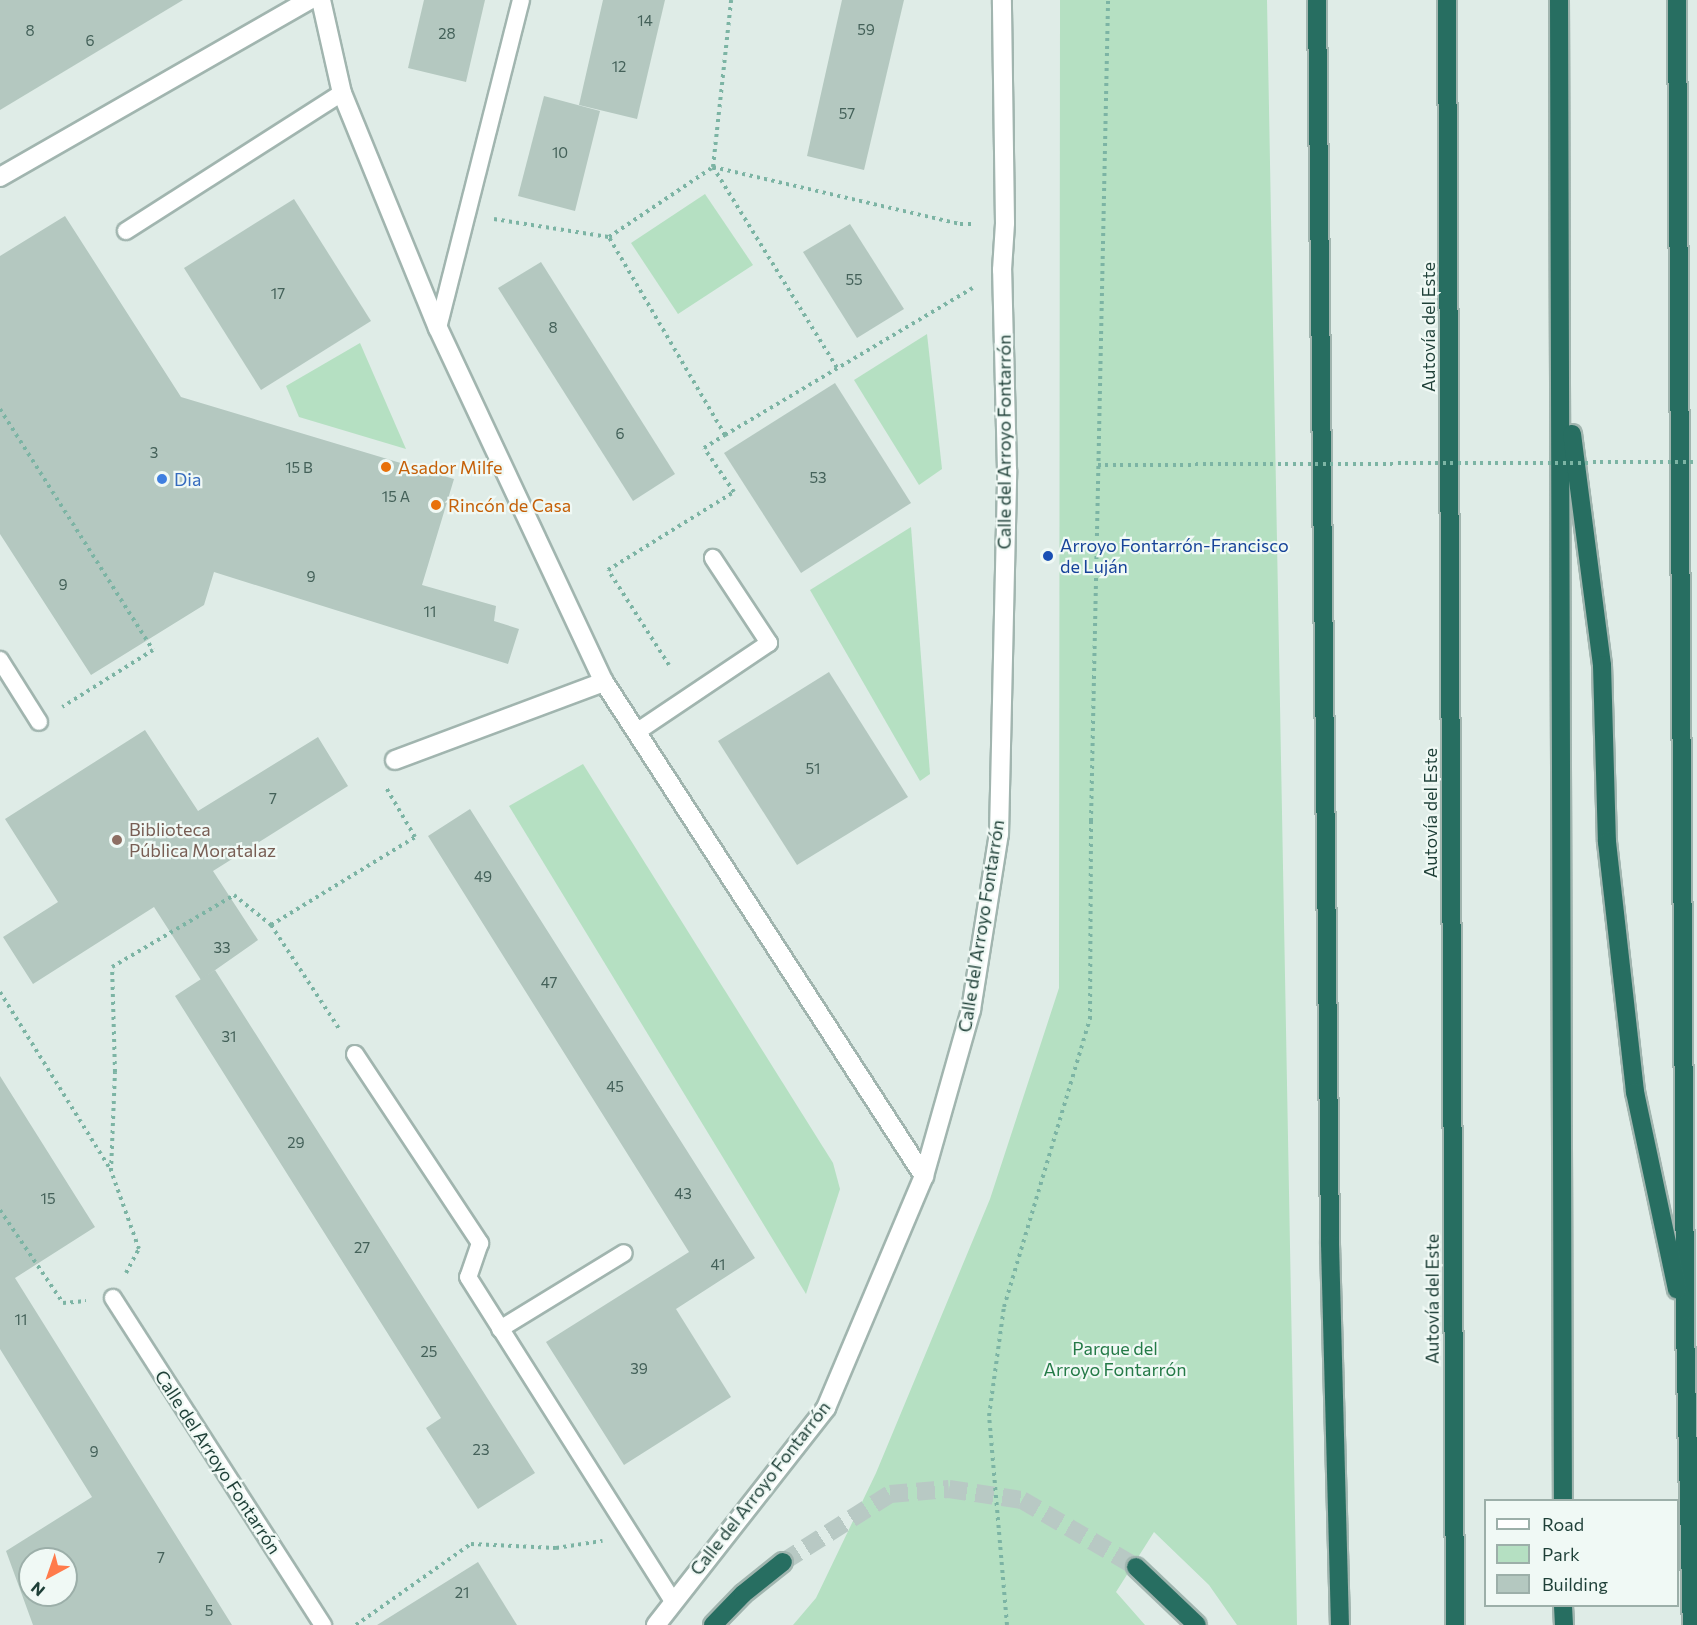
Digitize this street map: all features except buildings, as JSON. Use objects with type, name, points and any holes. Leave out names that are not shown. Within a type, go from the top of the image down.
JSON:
[{"type":"highway","points":[[1317,0],[1330,1244],[1341,1625]]},
{"type":"highway","name":"Autovía del Este","points":[[1447,0],[1455,1625]]},
{"type":"highway","points":[[1559,0],[1562,360],[1563,1499]]},
{"type":"highway","points":[[1677,0],[1685,1326],[1692,1625]]},
{"type":"highway","points":[[1562,360],[1602,665],[1607,842],[1635,1092],[1685,1326]]},
{"type":"highway","points":[[712,1625],[743,1594],[783,1562]]},
{"type":"highway","points":[[1136,1567],[1197,1625]]},
{"type":"highway","points":[[1563,1607],[1563,1625]]},
{"type":"street","points":[[0,177],[309,0]]},
{"type":"street","points":[[321,0],[342,93],[438,328],[604,682],[639,731],[924,1176]]},
{"type":"street","name":"Calle del Arroyo Fontarrón","points":[[656,1625],[826,1408],[924,1176],[971,1010],[999,834],[1007,470],[1002,270],[1005,223],[1002,0]]},
{"type":"street","points":[[395,760],[604,682]]},
{"type":"lane","points":[[438,328],[521,0]]},
{"type":"lane","points":[[126,231],[342,93]]},
{"type":"lane","points":[[639,731],[769,643],[713,558]]},
{"type":"lane","points":[[0,660],[39,722]]},
{"type":"lane","points":[[355,1054],[480,1244],[468,1277],[673,1601]]},
{"type":"lane","points":[[500,1329],[624,1253]]},
{"type":"lane","name":"Calle del Arroyo Fontarrón","points":[[113,1298],[323,1625]]},
{"type":"path","points":[[731,0],[713,167],[837,368]]},
{"type":"path","points":[[1007,1625],[988,1416],[1004,1307],[1090,1019],[1108,0]]},
{"type":"path","points":[[466,214],[609,237],[713,167],[960,224],[1005,223]]},
{"type":"path","points":[[609,237],[725,435]]},
{"type":"path","points":[[669,664],[608,570],[734,492],[704,448],[1002,270]]},
{"type":"path","points":[[0,409],[153,650],[39,722]]},
{"type":"path","points":[[1098,465],[1697,462]]},
{"type":"path","points":[[271,924],[415,837],[378,773],[395,760]]},
{"type":"path","points":[[111,1171],[115,1072],[112,967],[234,895],[271,924],[355,1054]]},
{"type":"path","points":[[0,992],[111,1171],[139,1249],[113,1298],[63,1303],[0,1210]]},
{"type":"path","points":[[356,1625],[471,1544],[556,1548],[632,1537]]},
{"type":"green space","name":"Parque del Arroyo Fontarrón","points":[[1060,0],[1267,0],[1297,1625],[1237,1625],[1209,1585],[1154,1532],[1116,1592],[1145,1625],[793,1625],[816,1598],[876,1473],[990,1199],[1059,988]]},
{"type":"green space","points":[[705,194],[753,265],[678,314],[631,243]]},
{"type":"green space","points":[[927,334],[942,469],[919,485],[854,380]]},
{"type":"green space","points":[[360,343],[406,449],[299,417],[286,386]]},
{"type":"green space","points":[[911,527],[930,774],[920,781],[810,590]]},
{"type":"green space","points":[[583,764],[833,1163],[840,1189],[806,1294],[509,806]]},
{"type":"tunnel","points":[[783,1562],[890,1494],[949,1489],[1022,1500],[1136,1567]]},
{"type":"place","name":"Asador Milfe","points":[[386,467]]},
{"type":"place","name":"Dia","points":[[162,479]]},
{"type":"place","name":"Rincón de Casa","points":[[436,505]]},
{"type":"place","name":"Arroyo Fontarrón-Francisco de Luján","points":[[1048,556]]},
{"type":"place","name":"Biblioteca Pública Moratalaz","points":[[117,840]]}]
